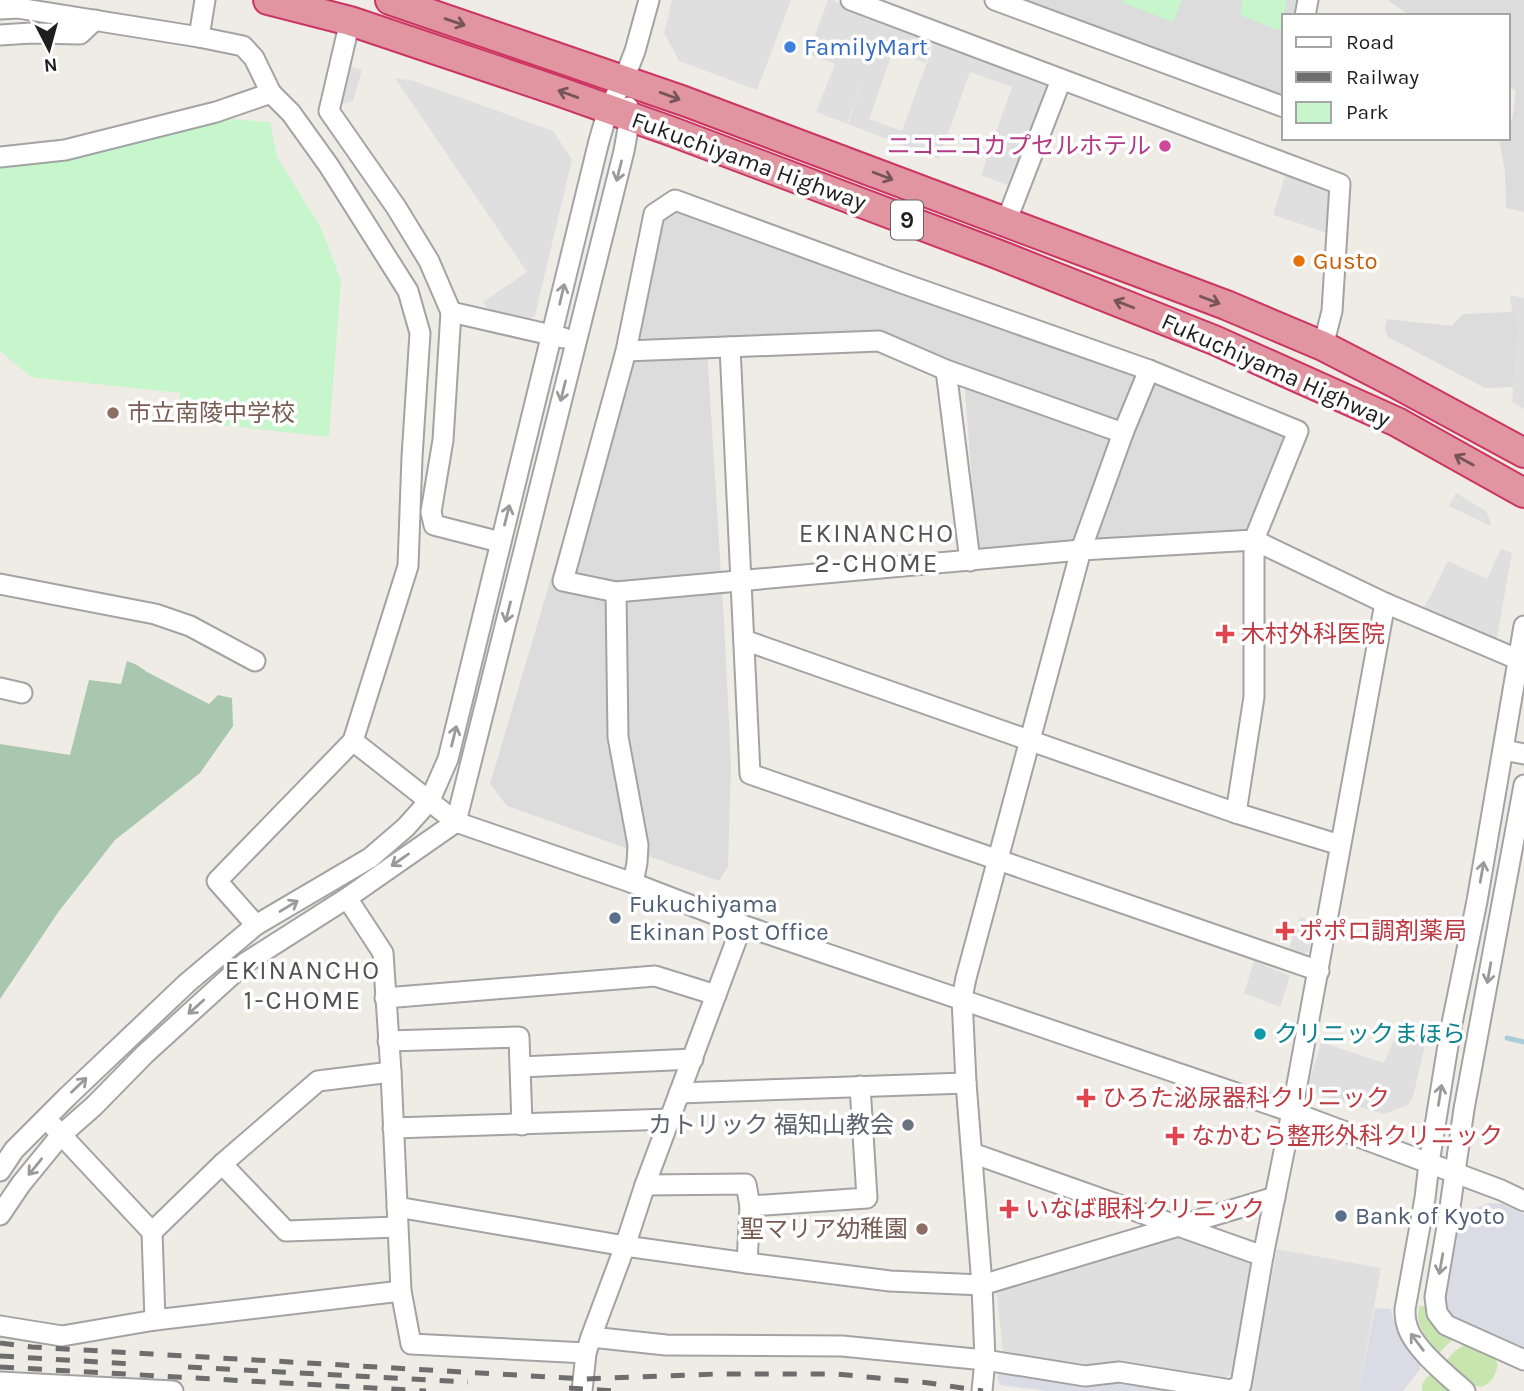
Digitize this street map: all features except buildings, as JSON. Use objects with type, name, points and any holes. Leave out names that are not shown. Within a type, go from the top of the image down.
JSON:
[{"type":"highway","name":"Fukuchiyama Highway","points":[[268,0],[350,21],[558,91],[997,254],[1214,340],[1397,422],[1524,493]]},
{"type":"highway","name":"Fukuchiyama Highway","points":[[390,0],[624,79],[1226,306],[1323,346],[1524,453]]},
{"type":"street","points":[[200,32],[205,0]]},
{"type":"street","points":[[0,1215],[61,1135],[245,963],[347,898],[456,822],[624,151],[619,113],[624,79],[649,0]]},
{"type":"street","points":[[851,0],[1340,184],[1332,311],[1323,346]]},
{"type":"street","points":[[1000,1],[1282,106]]},
{"type":"street","points":[[0,9],[18,8],[200,32],[243,46],[254,58],[271,93],[291,113],[329,166],[408,291],[420,333],[408,566],[353,741],[217,881],[256,925]]},
{"type":"street","points":[[0,34],[80,34],[95,20]]},
{"type":"street","points":[[350,21],[329,111],[396,207],[429,261],[451,312],[443,440],[431,512],[434,525],[500,542]]},
{"type":"street","points":[[1006,222],[1061,80]]},
{"type":"street","points":[[0,157],[65,150],[216,112],[271,93]]},
{"type":"street","points":[[0,1171],[14,1150],[187,983],[256,925],[370,858],[406,827],[430,800],[448,758],[599,141],[619,113]]},
{"type":"street","points":[[1236,813],[1254,696],[1254,540],[1298,431],[1149,370],[676,200],[654,214],[626,352],[563,581],[616,592],[1081,550],[1254,540],[1385,603],[1521,661]]},
{"type":"street","points":[[451,312],[576,341]]},
{"type":"street","points":[[626,352],[879,341],[946,370],[1123,433]]},
{"type":"street","points":[[730,347],[750,774],[1319,971]]},
{"type":"street","points":[[946,370],[970,561]]},
{"type":"street","points":[[982,1391],[985,1360],[982,1285],[962,999],[1081,550],[1149,370]]},
{"type":"street","points":[[0,584],[155,614],[191,626],[255,661]]},
{"type":"street","points":[[616,592],[618,737],[638,845],[633,883]]},
{"type":"street","points":[[347,898],[383,953],[401,1291],[411,1344],[842,1346],[985,1360],[1085,1376],[1119,1372],[1231,1390],[1241,1385],[1385,603]]},
{"type":"street","points":[[1465,1391],[1434,1363],[1411,1335],[1407,1326],[1406,1295],[1423,1209],[1450,1034],[1521,661],[1524,626]]},
{"type":"street","points":[[744,640],[1236,813],[1340,845]]},
{"type":"street","points":[[0,688],[22,693]]},
{"type":"street","points":[[353,741],[456,822],[633,883],[742,925],[1292,1112],[1524,1201]]},
{"type":"street","points":[[1504,750],[1524,754]]},
{"type":"street","points":[[1524,785],[1464,1109],[1435,1297],[1437,1313],[1446,1325],[1524,1360]]},
{"type":"street","points":[[582,1391],[589,1345],[645,1185],[742,925]]},
{"type":"street","points":[[385,998],[655,976],[716,995]]},
{"type":"street","points":[[388,1041],[519,1037],[522,1125]]},
{"type":"street","points":[[521,1067],[693,1059]]},
{"type":"street","points":[[152,1232],[222,1164],[318,1081],[391,1072]]},
{"type":"street","points":[[679,1093],[966,1083]]},
{"type":"street","points":[[750,1206],[867,1198],[860,1086]]},
{"type":"street","points":[[46,1118],[152,1232],[155,1321]]},
{"type":"street","points":[[393,1128],[671,1119]]},
{"type":"street","points":[[972,1153],[1263,1256]]},
{"type":"street","points":[[222,1164],[286,1231],[397,1227]]},
{"type":"street","points":[[645,1185],[746,1184],[750,1206],[747,1263]]},
{"type":"street","points":[[397,1207],[625,1246],[747,1263],[890,1281],[982,1285],[1275,1197]]},
{"type":"street","points":[[0,1326],[62,1336],[155,1321],[401,1291]]},
{"type":"street","points":[[0,1382],[173,1391]]},
{"type":"shaded area","points":[[672,0],[791,0],[757,90],[679,61],[664,33]]},
{"type":"shaded area","points":[[828,0],[933,40],[925,63],[893,51],[869,119],[902,131],[935,40],[1046,82],[1049,91],[1015,182],[1007,185],[981,175],[1012,87],[970,72],[939,159],[848,124],[867,70],[847,124],[816,112],[835,64],[808,54]]},
{"type":"shaded area","points":[[1022,0],[1300,0],[1297,14],[1282,14],[1282,93],[1275,96]]},
{"type":"shaded area","points":[[1388,0],[1524,0],[1524,212],[1506,208],[1505,172],[1499,140],[1510,140],[1510,122],[1516,91],[1510,86],[1510,14],[1407,14]]},
{"type":"shaded area","points":[[351,67],[362,70],[353,101],[342,104]]},
{"type":"shaded area","points":[[395,78],[414,81],[553,131],[572,159],[535,316],[526,321],[489,311],[483,302],[527,272]]},
{"type":"shaded area","points":[[1286,173],[1325,186],[1331,196],[1327,233],[1273,215]]},
{"type":"shaded area","points":[[671,208],[1137,375],[1282,433],[1285,442],[1255,525],[1246,533],[984,553],[977,548],[963,364],[880,333],[643,345],[637,337],[663,216]]},
{"type":"shaded area","points":[[1510,295],[1524,298],[1524,409],[1512,402],[1519,325],[1512,312]]},
{"type":"shaded area","points":[[1512,312],[1519,325],[1513,387],[1485,388],[1388,337],[1385,329],[1387,319],[1452,326],[1463,314]]},
{"type":"shaded area","points":[[707,349],[731,764],[728,867],[719,881],[507,806],[490,784],[559,551],[627,353]]},
{"type":"shaded area","points":[[1456,493],[1486,511],[1490,526],[1449,506]]},
{"type":"shaded area","points":[[1501,549],[1512,553],[1497,637],[1490,640],[1423,610],[1448,561],[1487,579]]},
{"type":"shaded area","points":[[1300,917],[1313,921],[1309,951],[1302,955],[1288,952]]},
{"type":"shaded area","points":[[1254,961],[1290,976],[1280,1007],[1244,993]]},
{"type":"shaded area","points":[[1398,1031],[1427,1036],[1413,1097],[1408,1105],[1384,1114],[1318,1095],[1309,1083],[1321,1042],[1384,1063]]},
{"type":"shaded area","points":[[1489,1203],[1503,1204],[1524,1214],[1524,1351],[1467,1325],[1451,1314],[1445,1302],[1463,1217],[1472,1209]]},
{"type":"shaded area","points":[[1186,1236],[1248,1257],[1253,1268],[1233,1374],[1222,1379],[1116,1362],[1079,1366],[1003,1352],[996,1289]]},
{"type":"shaded area","points":[[1277,1249],[1381,1268],[1359,1391],[1249,1391]]},
{"type":"shaded area","points":[[1375,1308],[1391,1309],[1394,1322],[1420,1361],[1420,1369],[1403,1391],[1359,1391]]},
{"type":"shaded area","points":[[1000,1372],[1118,1378],[1196,1391],[1047,1391],[1000,1385],[997,1377]]},
{"type":"green space","points":[[1124,0],[1182,0],[1173,22],[1123,3]]},
{"type":"green space","points":[[1243,0],[1287,0],[1281,29],[1240,15]]},
{"type":"green space","points":[[232,119],[270,122],[277,157],[321,228],[341,281],[329,437],[182,423],[180,393],[31,377],[0,351],[0,164],[79,156]]},
{"type":"green space","points":[[127,661],[209,704],[218,695],[232,698],[233,726],[200,773],[115,840],[59,911],[0,999],[0,744],[70,755],[89,680],[121,684]]},
{"type":"green space","points":[[1419,1306],[1426,1306],[1428,1312],[1454,1338],[1439,1353],[1420,1326]]},
{"type":"green space","points":[[1467,1343],[1493,1355],[1498,1365],[1493,1378],[1482,1387],[1471,1385],[1447,1366],[1447,1360]]},
{"type":"green space","points":[[1431,1374],[1450,1391],[1422,1391],[1424,1381]]},
{"type":"waterway","points":[[1507,1038],[1524,1042]]},
{"type":"railway","points":[[0,1343],[584,1379],[716,1374],[836,1374],[983,1391]]},
{"type":"railway","points":[[0,1356],[132,1364]]},
{"type":"railway","points":[[0,1367],[426,1391]]},
{"type":"railway","points":[[188,1367],[468,1382]]},
{"type":"railway","points":[[569,1388],[615,1391]]},
{"type":"place","name":"FamilyMart","points":[[790,47]]},
{"type":"place","name":"ニコニコカプセルホテル","points":[[1165,146]]},
{"type":"place","name":"Gusto","points":[[1299,261]]},
{"type":"place","name":"市立南陵中学校","points":[[113,413]]},
{"type":"place","name":"木村外科医院","points":[[1225,634]]},
{"type":"place","name":"Fukuchiyama Ekinan Post Office","points":[[615,918]]},
{"type":"place","name":"ポポロ調剤薬局","points":[[1285,931]]},
{"type":"place","name":"クリニックまほら","points":[[1260,1034]]},
{"type":"place","name":"ひろた泌尿器科クリニック","points":[[1086,1098]]},
{"type":"place","name":"カトリック 福知山教会","points":[[908,1125]]},
{"type":"place","name":"なかむら整形外科クリニック","points":[[1175,1136]]},
{"type":"place","name":"いなば眼科クリニック","points":[[1009,1209]]},
{"type":"place","name":"Bank of Kyoto","points":[[1341,1216]]},
{"type":"place","name":"聖マリア幼稚園","points":[[922,1229]]},
{"type":"district","name":"EKINANCHO 2-CHOME","points":[[877,548]]},
{"type":"district","name":"EKINANCHO 1-CHOME","points":[[303,985]]}]
